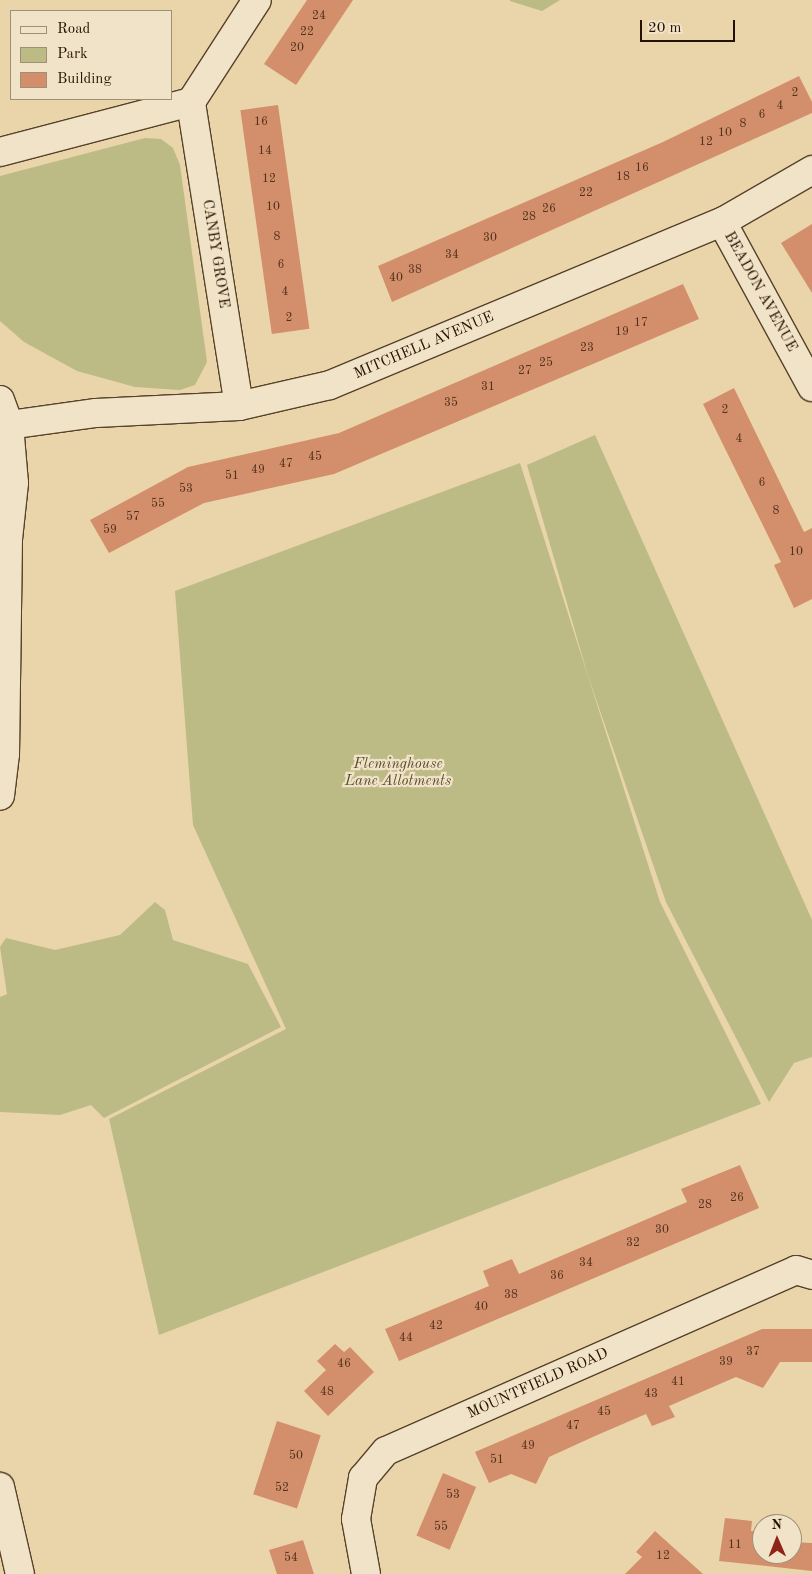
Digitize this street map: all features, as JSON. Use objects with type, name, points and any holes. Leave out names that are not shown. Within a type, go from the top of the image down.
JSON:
[{"type":"street","points":[[0,152],[191,102],[257,0]]},
{"type":"street","name":"CANBY GROVE","points":[[191,102],[240,406]]},
{"type":"street","name":"MITCHELL AVENUE","points":[[4,412],[96,412],[240,406],[330,385],[722,222],[812,170]]},
{"type":"street","name":"BEADON AVENUE","points":[[722,222],[812,387]]},
{"type":"street","points":[[0,796],[4,626],[8,538],[14,483],[4,412]]},
{"type":"street","name":"MOUNTFIELD ROAD","points":[[366,1574],[356,1519],[363,1478],[386,1451],[796,1270],[812,1275]]},
{"type":"street","points":[[0,1487],[20,1574]]},
{"type":"green space","points":[[510,0],[560,0],[542,11],[510,1]]},
{"type":"green space","points":[[145,138],[161,139],[173,148],[180,165],[207,362],[195,385],[180,390],[135,387],[77,371],[24,342],[0,321],[0,176]]},
{"type":"green space","points":[[595,435],[812,920],[812,1057],[794,1063],[769,1102],[666,902],[588,676],[527,465]]},
{"type":"green space","name":"Fleminghouse Lane Allotments","points":[[520,463],[660,902],[761,1104],[159,1335],[109,1119],[286,1029],[193,825],[175,591]]},
{"type":"green space","points":[[155,902],[165,910],[173,940],[248,964],[281,1027],[104,1118],[91,1105],[60,1115],[0,1112],[0,997],[7,994],[0,947],[6,938],[55,950],[120,935]]},
{"type":"building","points":[[307,0],[353,0],[296,85],[264,64]]},
{"type":"building","points":[[799,76],[812,102],[812,113],[392,302],[378,266],[663,142]]},
{"type":"building","points":[[278,105],[309,329],[272,334],[240,110]]},
{"type":"building","points":[[812,224],[812,293],[781,243]]},
{"type":"building","points":[[683,284],[699,319],[334,474],[204,503],[109,553],[90,520],[188,467],[339,433]]},
{"type":"building","points":[[734,388],[804,532],[812,528],[812,599],[794,608],[774,565],[781,562],[703,404]]},
{"type":"building","points":[[740,1165],[759,1208],[399,1361],[385,1329],[489,1286],[483,1271],[512,1259],[519,1274],[687,1202],[681,1189]]},
{"type":"building","points":[[762,1329],[812,1329],[812,1362],[780,1362],[763,1388],[736,1377],[669,1406],[675,1417],[652,1426],[646,1414],[595,1436],[549,1457],[536,1484],[511,1474],[489,1483],[475,1452]]},
{"type":"building","points":[[335,1344],[344,1352],[350,1347],[374,1372],[328,1416],[304,1391],[326,1370],[317,1361]]},
{"type":"building","points":[[277,1421],[321,1435],[297,1508],[253,1494]]},
{"type":"building","points":[[443,1473],[476,1487],[450,1550],[416,1536]]},
{"type":"building","points":[[725,1518],[752,1521],[752,1564],[802,1564],[802,1542],[812,1543],[812,1571],[719,1561]]},
{"type":"building","points":[[655,1531],[703,1574],[625,1574],[642,1557],[636,1552]]},
{"type":"building","points":[[303,1540],[314,1574],[277,1574],[269,1550]]}]
